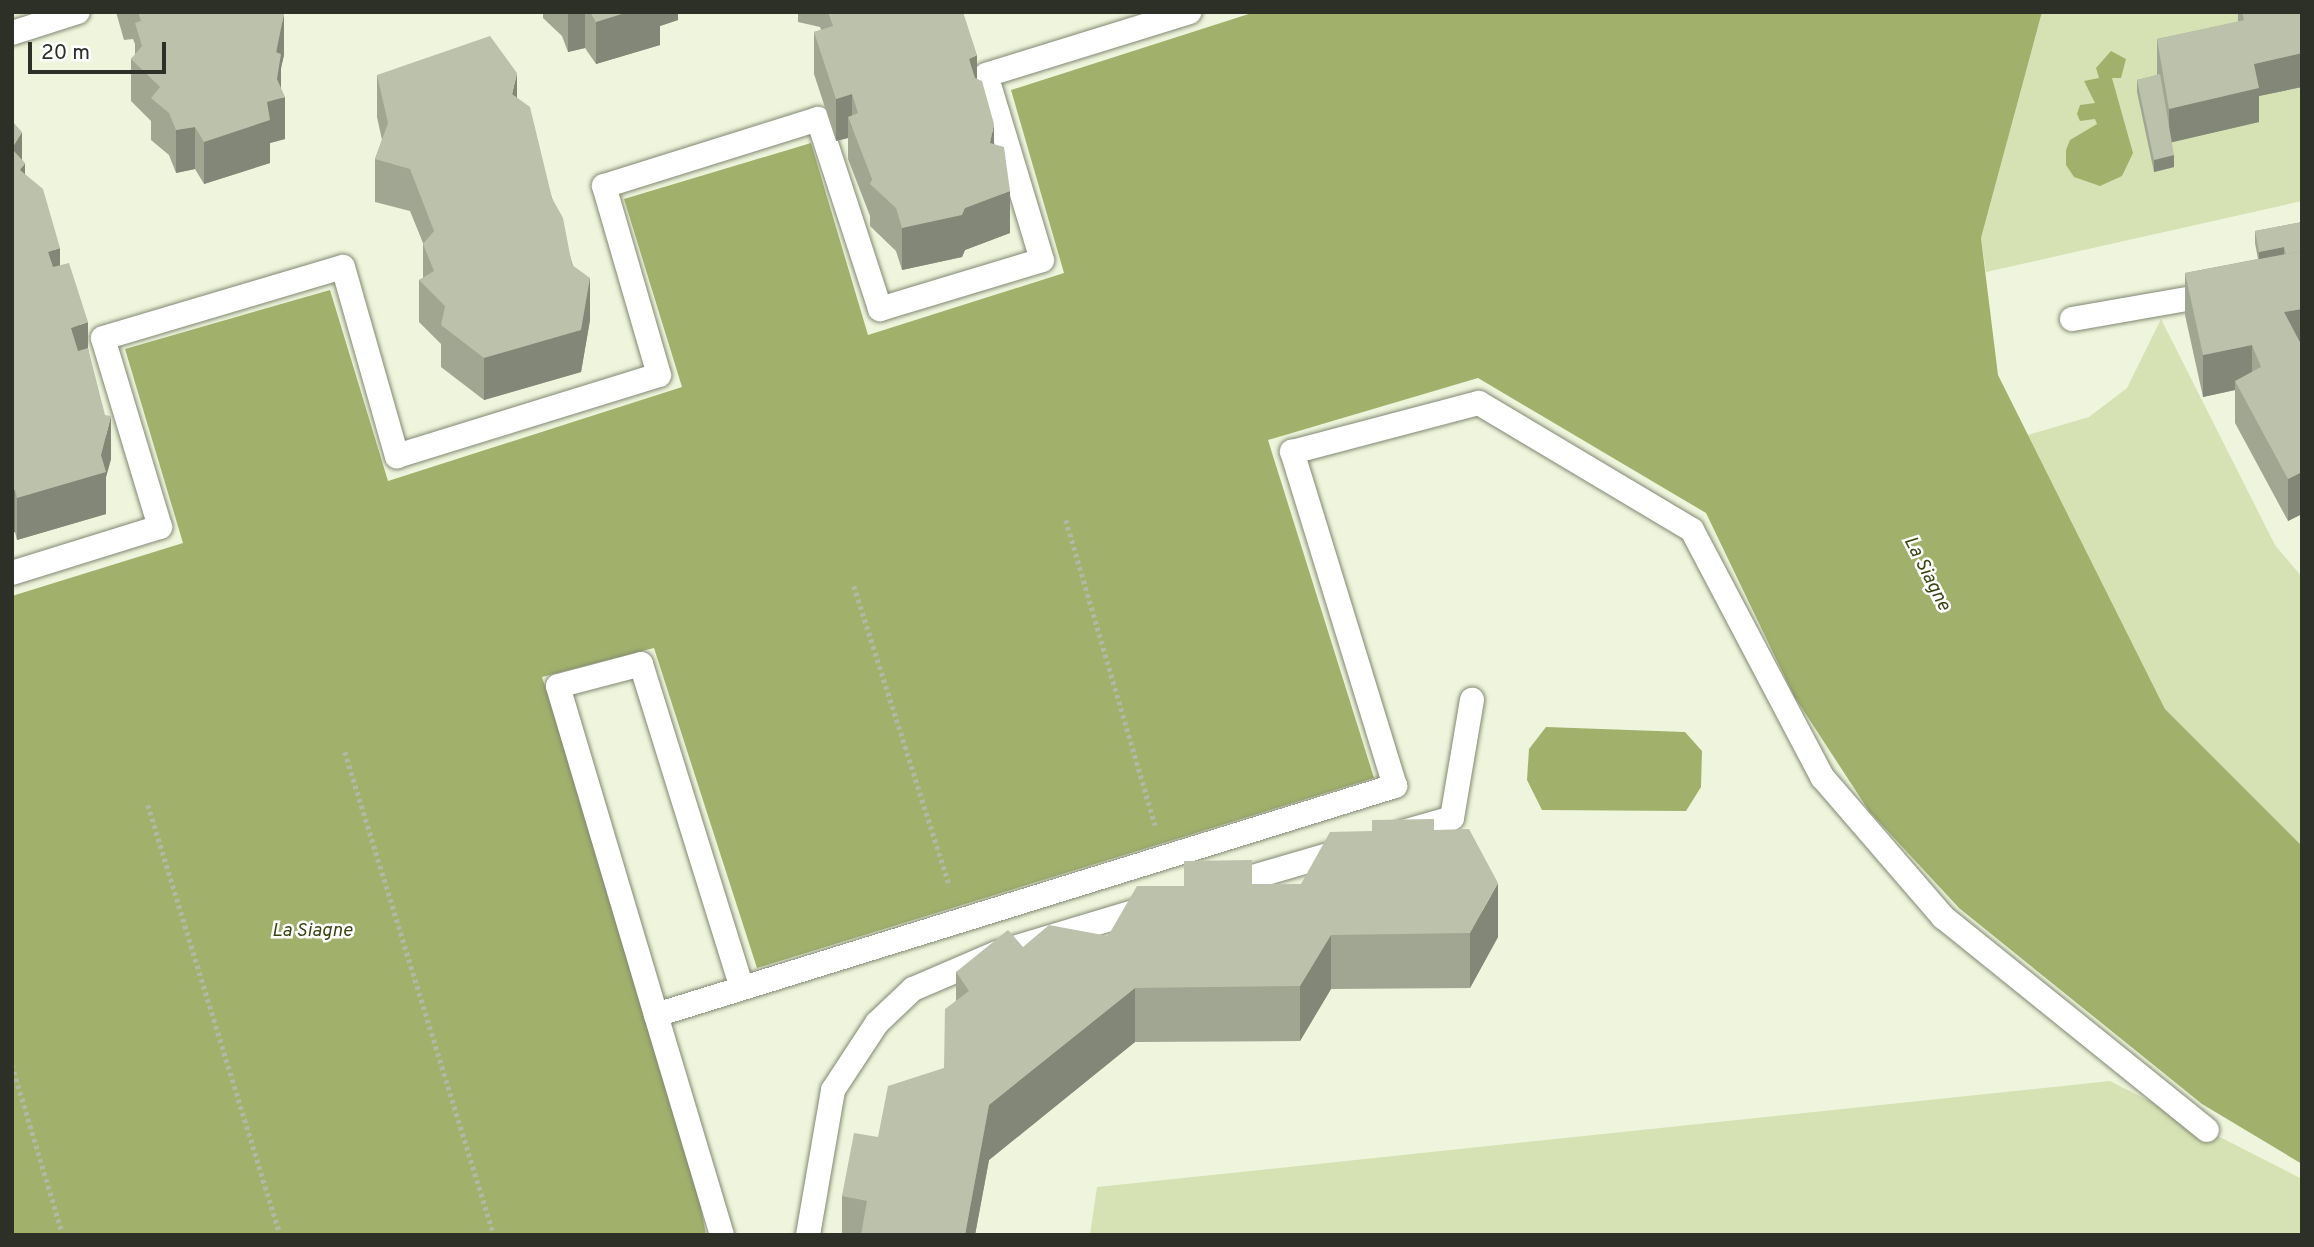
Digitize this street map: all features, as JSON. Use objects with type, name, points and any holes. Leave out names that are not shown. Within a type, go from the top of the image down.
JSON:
[{"type":"lane","points":[[12,33],[78,12]]},
{"type":"lane","points":[[12,573],[160,527],[103,338],[343,267],[397,456],[659,375],[604,186],[818,119],[880,309],[1042,260],[986,75],[1189,12]]},
{"type":"lane","points":[[2072,319],[2234,291]]},
{"type":"lane","points":[[656,1015],[1395,786],[1292,453],[1479,403],[1692,530],[1823,778],[1943,917],[2207,1130]]},
{"type":"lane","points":[[722,1235],[558,687],[641,664],[742,988]]},
{"type":"lane","points":[[1198,893],[1452,818],[1472,700]]},
{"type":"lane","points":[[808,1235],[833,1090],[877,1023],[913,989],[997,953],[1171,901]]},
{"type":"path","points":[[1066,520],[1157,830]]},
{"type":"path","points":[[855,586],[951,890]]},
{"type":"path","points":[[345,751],[494,1235]]},
{"type":"path","points":[[148,805],[280,1235]]},
{"type":"path","points":[[12,1065],[63,1235]]},
{"type":"shaded area","points":[[2042,12],[2302,12],[2302,201],[1986,272],[1981,238]]},
{"type":"shaded area","points":[[2161,319],[2275,545],[2302,577],[2302,846],[2165,709],[2028,435],[2089,417],[2127,388]]},
{"type":"shaded area","points":[[2110,1081],[2302,1179],[2302,1235],[1090,1235],[1097,1187]]},
{"type":"water","name":"La Siagne","points":[[1255,12],[2042,12],[1981,238],[1998,375],[2165,709],[2302,846],[2302,1164],[2202,1104],[1959,908],[1869,811],[1794,696],[1706,513],[1478,378],[1268,440],[1374,778],[757,968],[654,648],[542,677],[681,1099],[706,1235],[12,1235],[12,596],[183,543],[125,349],[330,290],[388,481],[682,387],[624,199],[811,143],[868,335],[1064,273],[1011,90]]},
{"type":"water","points":[[2111,51],[2126,59],[2121,78],[2112,78],[2133,153],[2122,176],[2100,186],[2074,177],[2066,165],[2066,150],[2070,140],[2097,124],[2095,119],[2080,121],[2077,114],[2080,105],[2095,103],[2084,81],[2099,78],[2096,68]]},
{"type":"water","points":[[1546,727],[1685,732],[1702,751],[1701,787],[1686,811],[1542,810],[1527,780],[1529,749]]},
{"type":"building","points":[[138,12],[284,13],[276,52],[281,54],[277,79],[285,97],[267,102],[270,120],[204,142],[195,127],[176,130],[169,113],[151,98],[160,87],[131,59],[142,46],[135,23],[141,21]]},
{"type":"building","points":[[590,12],[628,12],[596,22]]},
{"type":"building","points":[[828,12],[963,12],[977,55],[969,59],[975,78],[982,81],[994,124],[990,143],[1004,147],[1010,191],[965,208],[962,215],[902,228],[896,208],[870,184],[872,179],[848,117],[858,113],[852,94],[836,99],[814,32],[833,26]]},
{"type":"building","points":[[2242,12],[2302,12],[2302,53],[2254,64],[2259,88],[2169,109],[2157,39],[2244,20]]},
{"type":"building","points":[[490,36],[517,73],[512,94],[530,107],[552,198],[563,218],[572,265],[590,278],[581,330],[484,358],[441,325],[445,306],[419,280],[434,271],[423,244],[434,231],[410,169],[375,159],[388,123],[377,75]]},
{"type":"building","points":[[2160,74],[2174,155],[2154,160],[2137,80]]},
{"type":"building","points":[[12,121],[22,132],[12,148]]},
{"type":"building","points":[[12,149],[25,163],[20,170],[43,189],[60,248],[48,252],[53,267],[69,263],[88,322],[71,328],[78,351],[88,348],[105,415],[111,416],[101,455],[106,472],[17,498],[15,490],[12,491]]},
{"type":"building","points":[[2302,222],[2302,251],[2286,254],[2284,247],[2259,252],[2255,231]]},
{"type":"building","points":[[2302,251],[2302,309],[2284,312],[2302,346],[2302,472],[2288,479],[2235,381],[2261,367],[2252,345],[2203,355],[2185,273]]},
{"type":"building","points":[[1434,819],[1434,830],[1469,829],[1498,883],[1470,933],[1331,935],[1300,986],[1135,988],[989,1105],[965,1235],[861,1235],[867,1201],[842,1196],[854,1133],[878,1137],[888,1086],[944,1068],[945,1009],[969,991],[956,972],[1008,930],[1023,947],[1049,925],[1108,936],[1137,886],[1184,886],[1184,861],[1252,860],[1252,884],[1301,884],[1330,832],[1372,831],[1372,820]]}]
